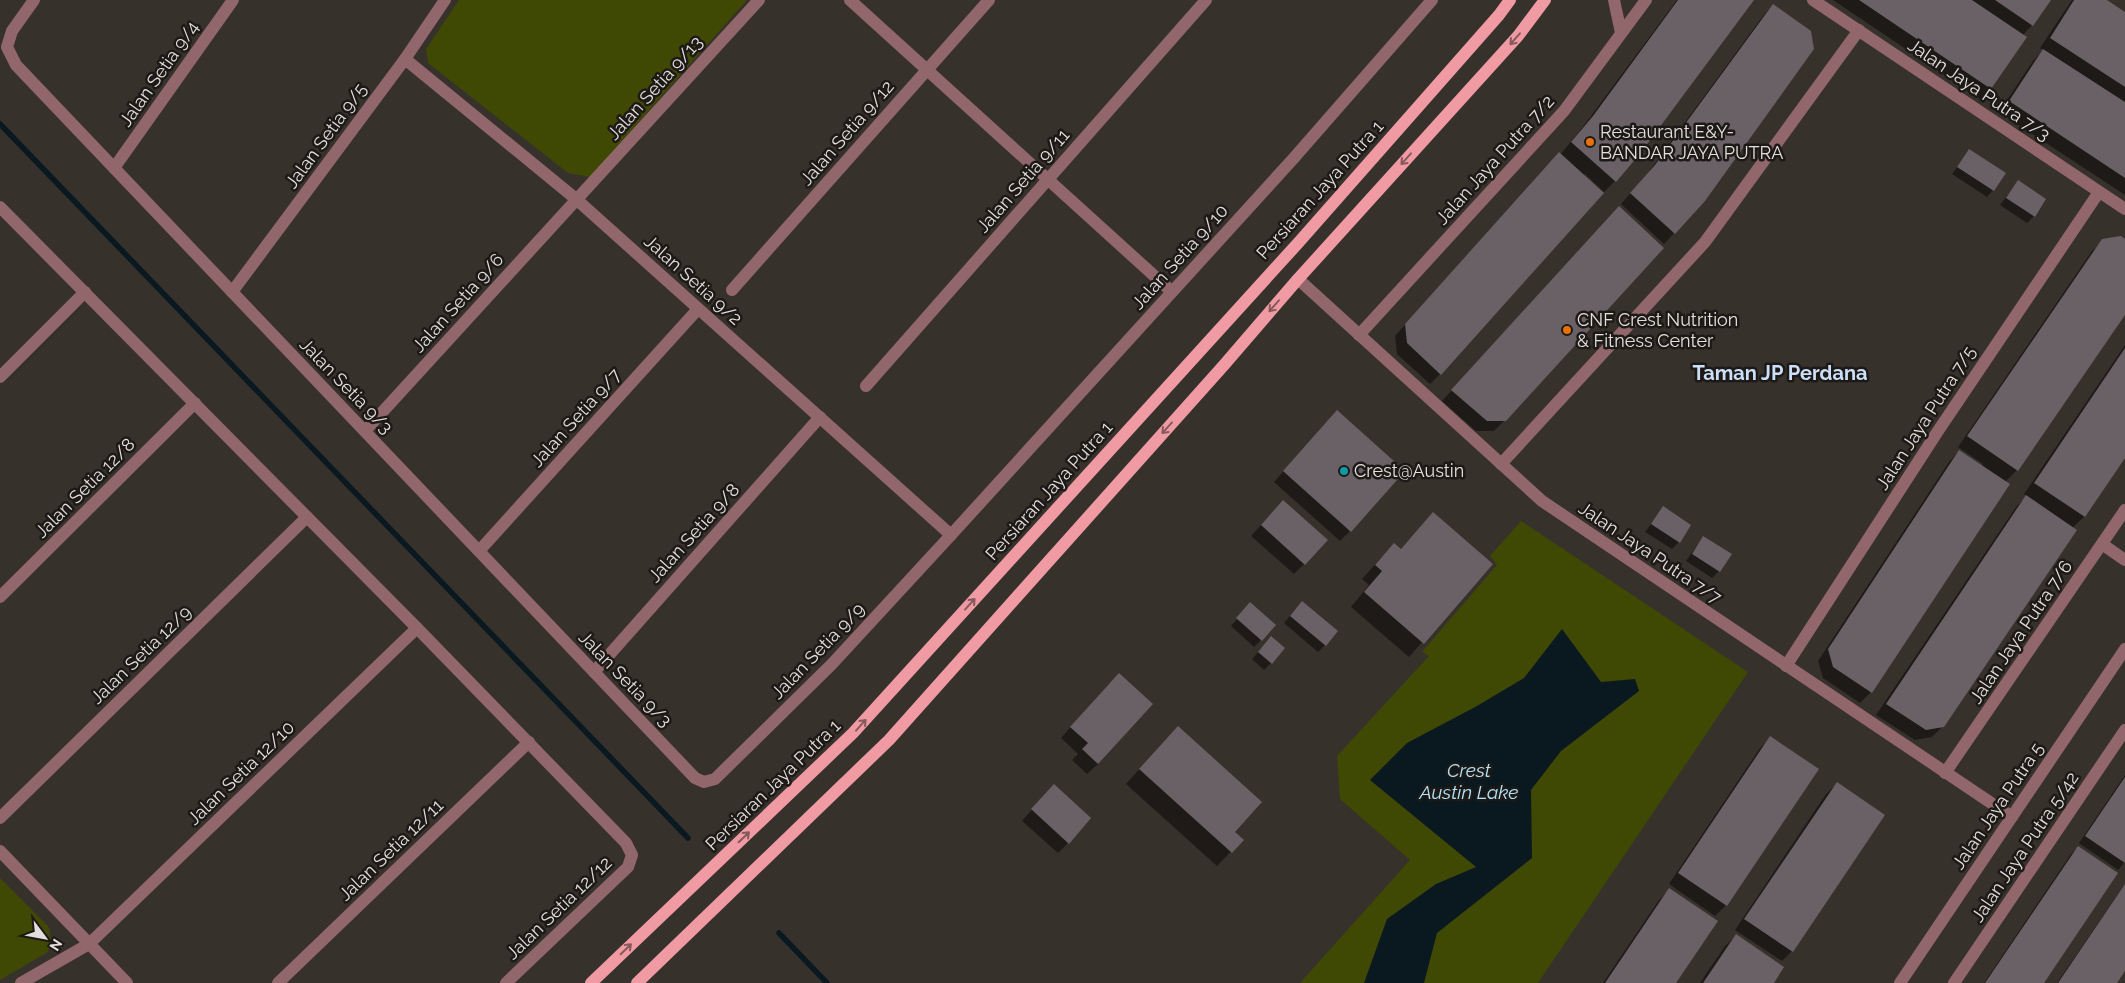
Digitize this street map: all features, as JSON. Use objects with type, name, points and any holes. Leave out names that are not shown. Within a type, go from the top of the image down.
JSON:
[{"type":"main road","name":"Persiaran Jaya Putra 1","points":[[591,983],[854,733],[1299,242],[1510,0]]},
{"type":"main road","points":[[637,983],[889,740],[1218,372],[1298,279],[1518,36],[1545,0]]},
{"type":"street","name":"Jalan Setia 9/3","points":[[34,0],[12,32],[7,47],[16,65],[695,778],[704,782]]},
{"type":"street","name":"Jalan Setia 9/4","points":[[114,168],[233,0]]},
{"type":"street","name":"Jalan Setia 9/5","points":[[232,292],[405,59],[445,0]]},
{"type":"street","name":"Jalan Setia 9/13","points":[[576,199],[758,0]]},
{"type":"street","points":[[850,0],[1172,292]]},
{"type":"street","name":"Jalan Setia 9/12","points":[[732,290],[989,0]]},
{"type":"street","name":"Jalan Setia 9/11","points":[[866,386],[1206,0]]},
{"type":"street","name":"Jalan Setia 9/10","points":[[951,535],[1293,160],[1432,0]]},
{"type":"street","points":[[1614,0],[1621,33]]},
{"type":"street","name":"Jalan Jaya Putra 7/2","points":[[1359,335],[1564,111],[1646,0]]},
{"type":"street","name":"Jalan Jaya Putra 7/3","points":[[1813,0],[2125,209]]},
{"type":"street","points":[[1501,464],[1705,242],[1859,30]]},
{"type":"street","name":"Jalan Setia 9/2","points":[[405,59],[576,199],[951,535]]},
{"type":"street","name":"Jalan Jaya Putra 7/5","points":[[1786,666],[1938,431],[2099,192]]},
{"type":"street","name":"Jalan Setia 9/6","points":[[365,431],[576,199]]},
{"type":"street","points":[[0,207],[529,742]]},
{"type":"street","name":"Jalan Jaya Putra 7/7","points":[[1298,279],[1542,502],[2012,817]]},
{"type":"street","points":[[0,377],[85,292]]},
{"type":"street","name":"Jalan Setia 9/7","points":[[479,551],[698,309]]},
{"type":"street","name":"Jalan Setia 12/8","points":[[0,598],[195,403]]},
{"type":"street","name":"Jalan Setia 9/8","points":[[594,672],[820,417]]},
{"type":"street","name":"Jalan Jaya Putra 7/6","points":[[1945,773],[2125,510]]},
{"type":"street","name":"Jalan Setia 12/9","points":[[0,818],[307,516]]},
{"type":"street","name":"Jalan Setia 9/9","points":[[704,782],[715,779],[832,664],[951,535]]},
{"type":"street","points":[[2102,544],[2125,560]]},
{"type":"street","name":"Jalan Setia 12/10","points":[[21,983],[89,944],[418,628]]},
{"type":"street","name":"Jalan Jaya Putra 5","points":[[1900,983],[2125,649]]},
{"type":"street","name":"Jalan Jaya Putra 5/42","points":[[1954,983],[2125,730]]},
{"type":"street","name":"Jalan Setia 12/12","points":[[506,983],[628,866],[632,855],[626,843],[529,742]]},
{"type":"street","name":"Jalan Setia 12/11","points":[[278,983],[529,742]]},
{"type":"street","points":[[0,851],[127,983]]},
{"type":"green space","points":[[459,0],[747,0],[590,177],[568,173],[428,63],[426,49]]},
{"type":"green space","points":[[1521,521],[1748,672],[1538,983],[1300,983],[1410,860],[1340,799],[1337,756],[1429,656],[1422,652],[1497,565],[1490,556]]},
{"type":"green space","points":[[0,878],[48,926],[51,939],[48,952],[0,980]]},
{"type":"water","name":"Crest Austin Lake","points":[[1562,629],[1601,682],[1635,679],[1639,691],[1561,751],[1531,790],[1532,858],[1437,933],[1424,983],[1364,983],[1387,919],[1436,884],[1476,867],[1370,780],[1407,743],[1477,706],[1524,678]]},
{"type":"building","points":[[1678,0],[1754,0],[1639,155],[1616,182],[1571,142],[1593,116]]},
{"type":"building","points":[[1859,0],[1972,0],[2027,37],[1991,89]]},
{"type":"building","points":[[1995,0],[2051,0],[2033,26]]},
{"type":"building","points":[[2074,0],[2107,0],[2125,12],[2125,87],[2050,38]]},
{"type":"building","points":[[1773,4],[1811,31],[1814,49],[1705,201],[1675,234],[1630,193],[1655,165]]},
{"type":"building","points":[[2043,49],[2125,102],[2125,178],[2009,101]]},
{"type":"building","points":[[1969,149],[2006,173],[1994,191],[1957,167]]},
{"type":"building","points":[[1559,152],[1604,193],[1441,375],[1407,343],[1405,324]]},
{"type":"building","points":[[2018,180],[2046,199],[2035,217],[2006,198]]},
{"type":"building","points":[[1619,206],[1664,248],[1506,421],[1487,421],[1451,390]]},
{"type":"building","points":[[2121,236],[2125,239],[2125,315],[2018,471],[1967,436],[2102,239]]},
{"type":"building","points":[[2125,348],[2125,458],[2085,517],[2034,483]]},
{"type":"building","name":"Crest@Austin","points":[[1337,410],[1405,471],[1351,532],[1283,471]]},
{"type":"building","points":[[1959,450],[2010,484],[1872,693],[1833,667],[1828,649]]},
{"type":"building","points":[[2026,495],[2077,530],[1944,727],[1926,730],[1886,704]]},
{"type":"building","points":[[1283,500],[1328,540],[1305,565],[1261,525]]},
{"type":"building","points":[[1663,506],[1691,525],[1680,543],[1651,524]]},
{"type":"building","points":[[1433,512],[1493,564],[1424,644],[1364,592],[1382,571],[1375,565],[1394,543],[1401,549]]},
{"type":"building","points":[[1703,536],[1732,554],[1720,572],[1692,554]]},
{"type":"building","points":[[1302,601],[1338,631],[1326,646],[1290,616]]},
{"type":"building","points":[[1250,602],[1276,625],[1262,641],[1236,618]]},
{"type":"building","points":[[1271,636],[1285,648],[1272,664],[1258,652]]},
{"type":"building","points":[[1119,673],[1153,704],[1098,764],[1082,749],[1088,743],[1070,727]]},
{"type":"building","points":[[1178,726],[1262,802],[1235,832],[1244,840],[1232,853],[1139,769]]},
{"type":"building","points":[[1770,736],[1819,769],[1727,906],[1678,873]]},
{"type":"building","points":[[2125,777],[2125,863],[2085,836]]},
{"type":"building","points":[[1837,782],[1885,815],[1793,952],[1744,919]]},
{"type":"building","points":[[1054,784],[1091,818],[1069,844],[1031,809]]},
{"type":"building","points":[[2078,846],[2118,873],[2044,983],[1985,983]]},
{"type":"building","points":[[2125,884],[2125,971],[2117,983],[2058,983]]},
{"type":"building","points":[[1669,888],[1718,921],[1676,983],[1605,983]]},
{"type":"building","points":[[1736,934],[1784,967],[1774,983],[1703,983]]},
{"type":"waterway","points":[[0,124],[688,838]]},
{"type":"waterway","points":[[779,933],[827,983]]},
{"type":"place","name":"Restaurant E&Y- BANDAR JAYA PUTRA","points":[[1590,142]]},
{"type":"place","name":"CNF Crest Nutrition & Fitness Center","points":[[1567,330]]},
{"type":"place","name":"Crest@Austin","points":[[1344,471]]},
{"type":"district","name":"Taman JP Perdana","points":[[1780,373]]}]
